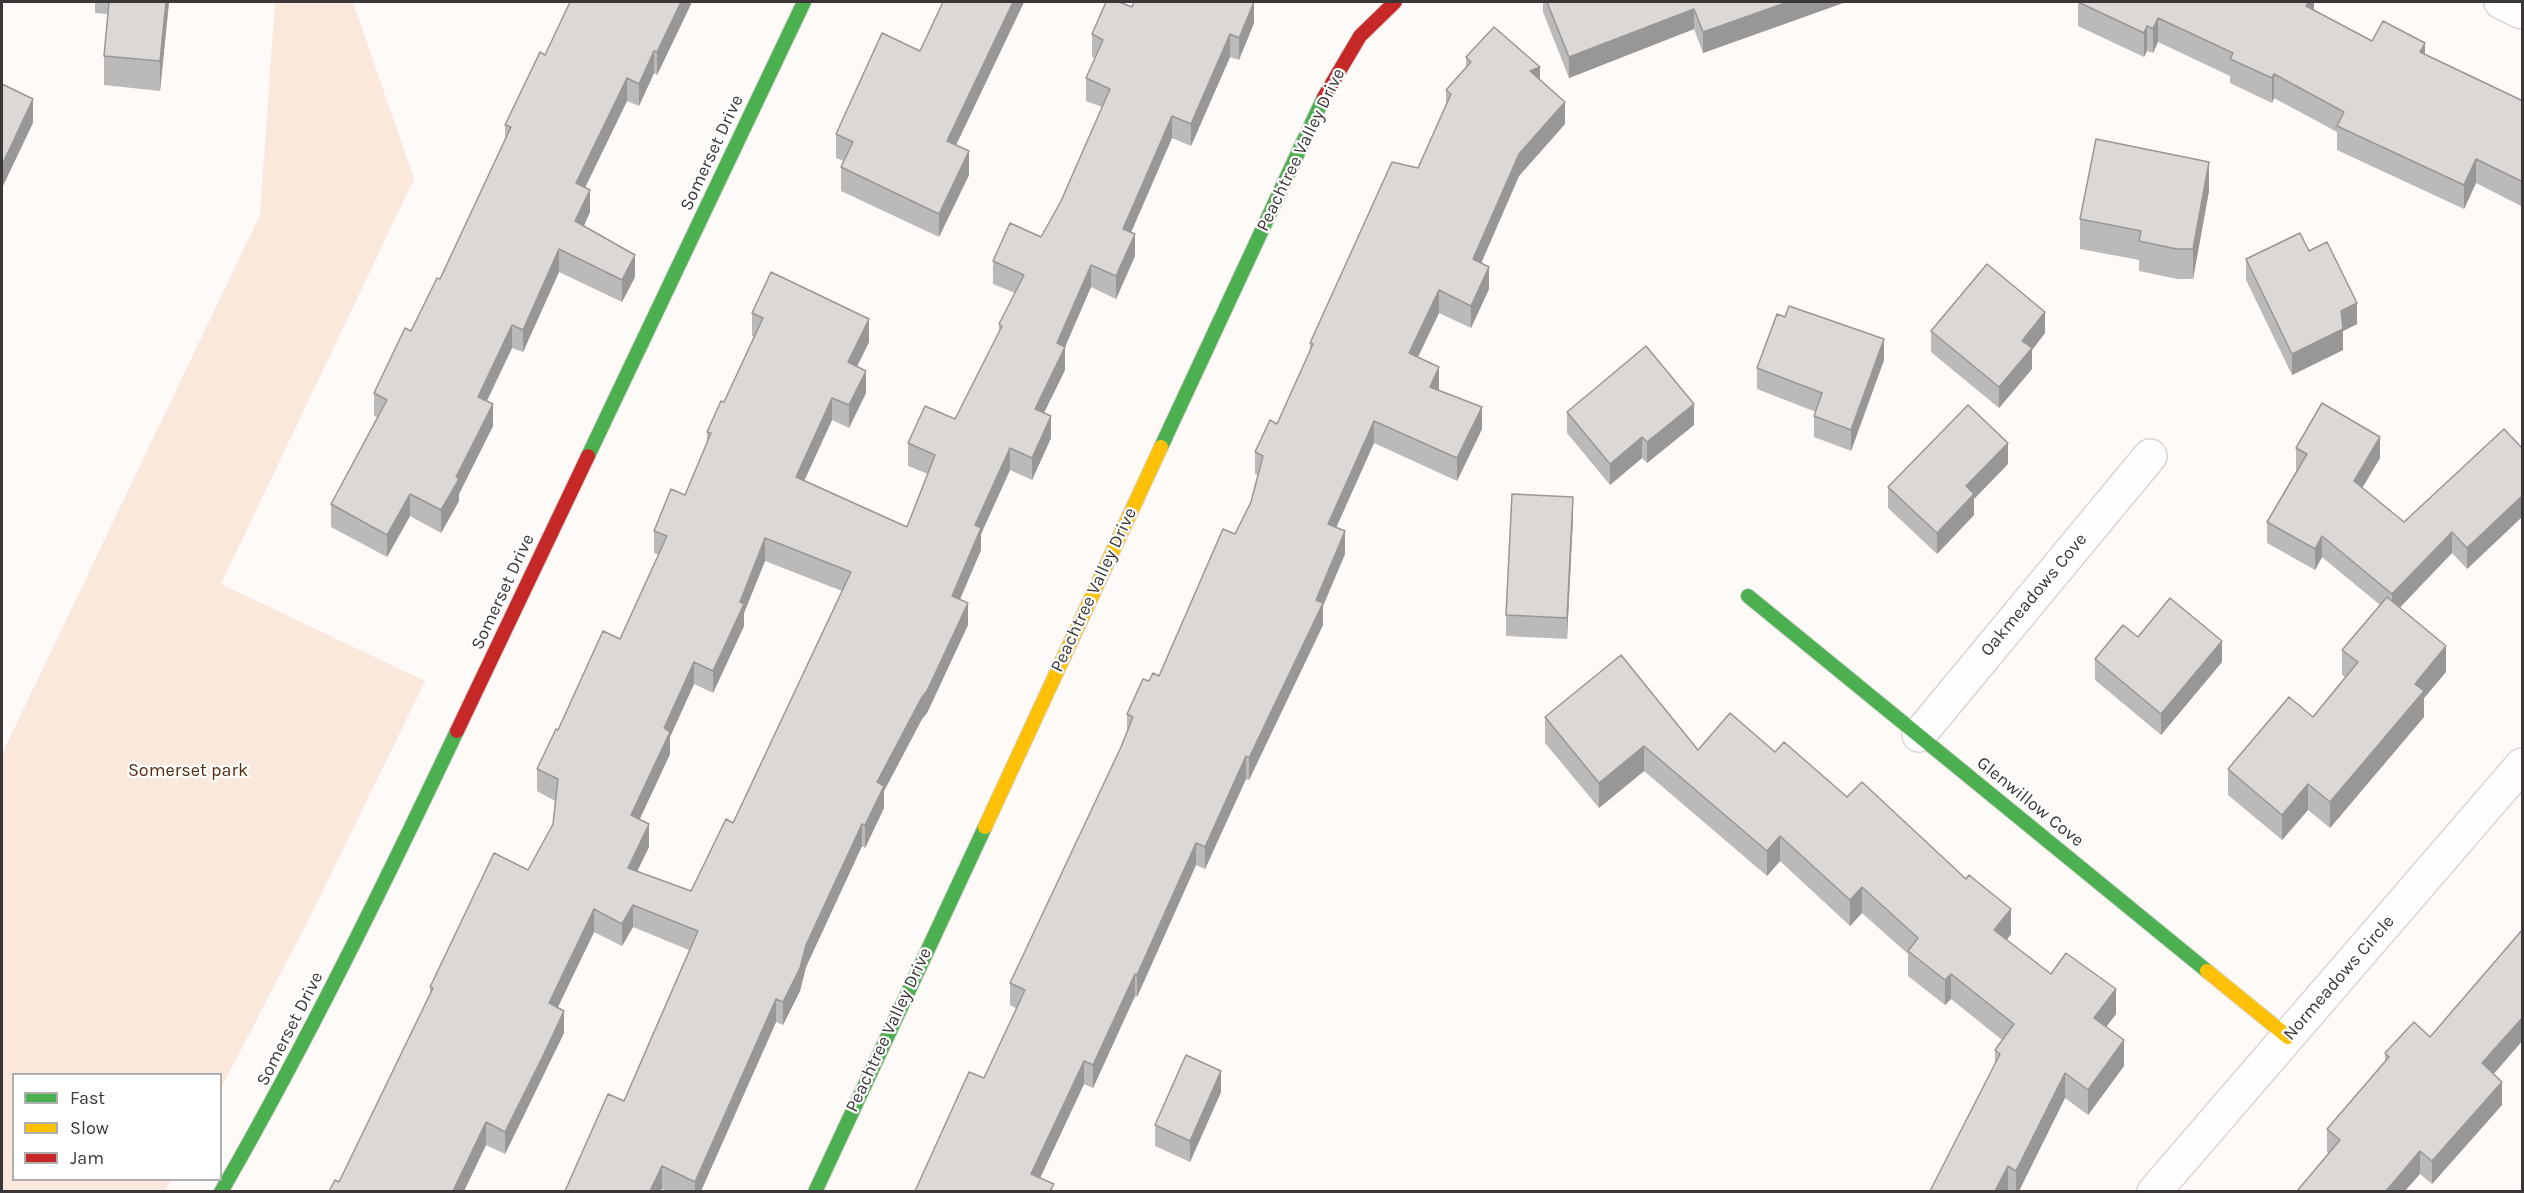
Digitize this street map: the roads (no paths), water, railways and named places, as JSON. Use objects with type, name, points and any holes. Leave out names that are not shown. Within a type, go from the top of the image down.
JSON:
[{"type":"street","name":"Somerset Drive","points":[[221,1191],[268,1110],[376,902],[804,2]]},
{"type":"street","name":"Peachtree Valley Drive","points":[[815,1191],[1325,95],[1360,36],[1395,2]]},
{"type":"street","points":[[2501,2],[2523,12]]},
{"type":"street","name":"Oakmeadows Cove","points":[[1919,735],[2150,456]]},
{"type":"street","name":"Glenwillow Cove","points":[[1748,596],[2288,1037]]},
{"type":"street","name":"Normeadows Circle","points":[[2154,1191],[2523,765]]},
{"type":"park label","name":"Somerset park","points":[[188,771]]}]
